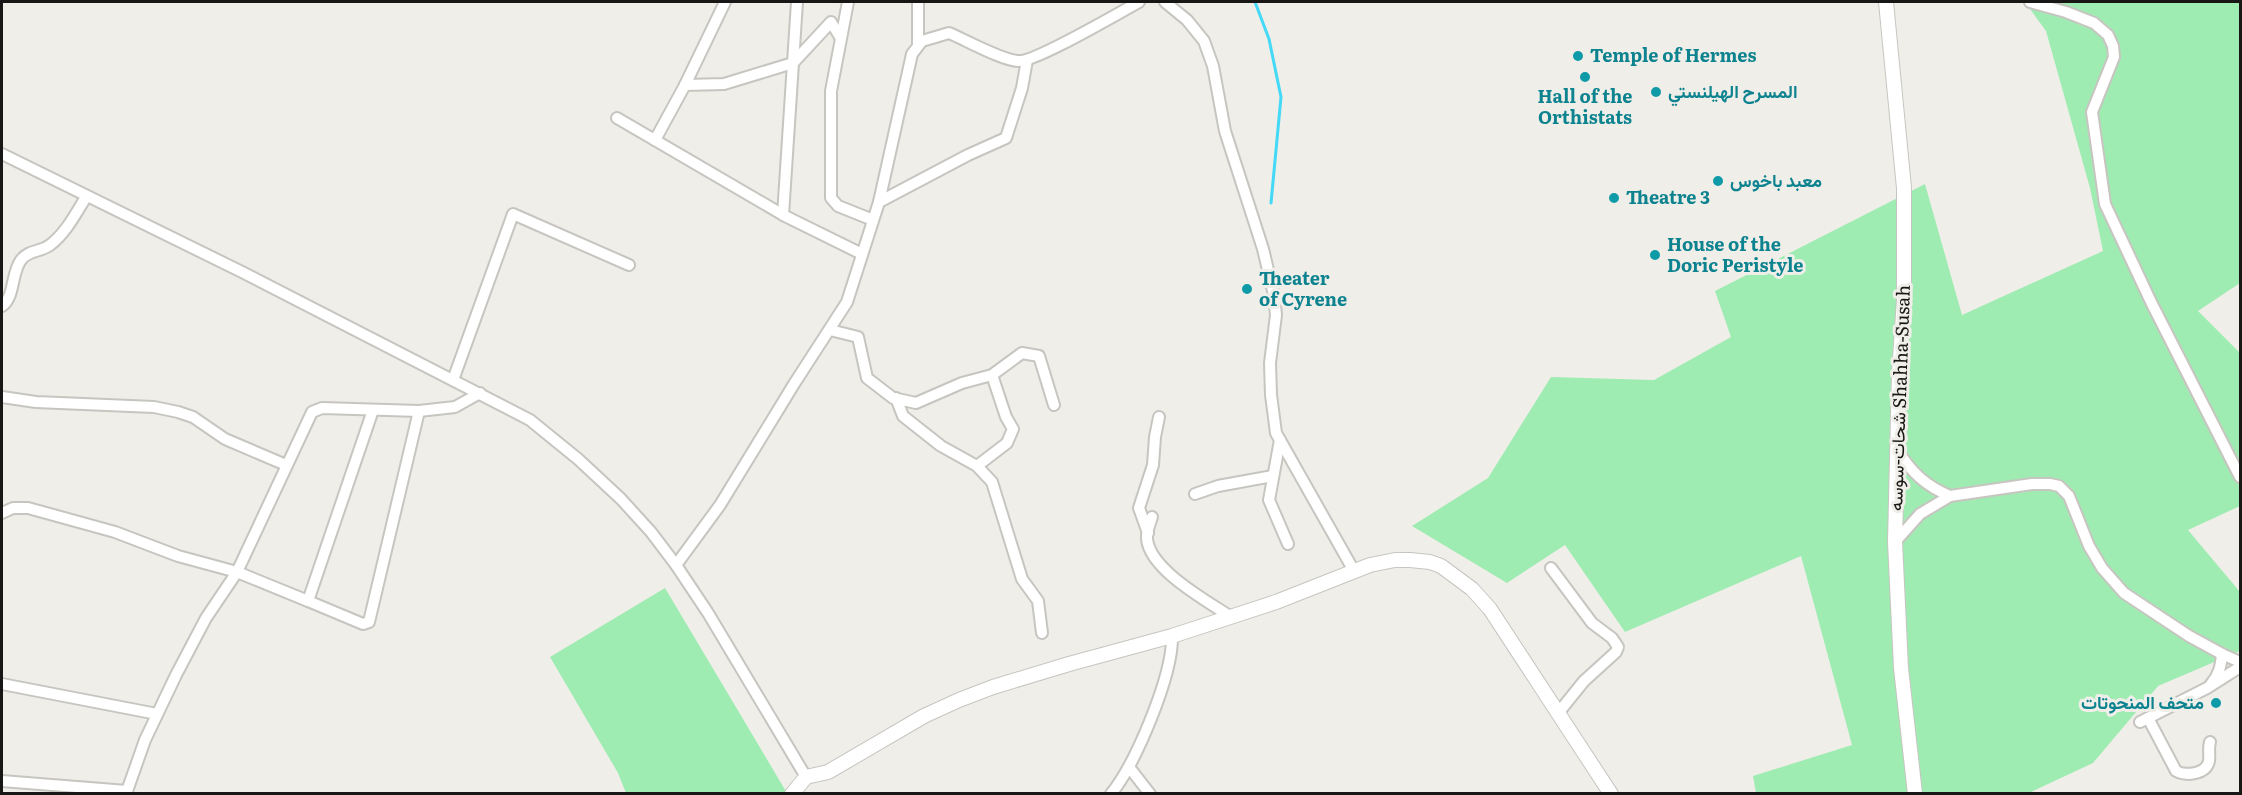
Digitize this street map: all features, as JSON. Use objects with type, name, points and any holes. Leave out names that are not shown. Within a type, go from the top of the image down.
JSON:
[{"type":"main road","name":"شحات-سوسه Shahha-Susah","points":[[1886,2],[1904,188],[1904,300],[1899,374],[1895,542],[1901,669],[1915,794]]},
{"type":"main road","points":[[792,794],[806,777],[828,772],[924,716],[959,700],[1069,664],[1172,636],[1231,617],[1383,562],[1410,560],[1430,562],[1452,572],[1472,588],[1490,609],[1611,794]]},
{"type":"street","points":[[655,140],[685,85],[725,2]]},
{"type":"street","points":[[783,215],[797,2]]},
{"type":"street","points":[[848,2],[831,91],[832,201],[838,206],[873,220]]},
{"type":"street","points":[[676,566],[720,505],[847,302],[879,202],[912,54],[918,44],[918,2]]},
{"type":"street","points":[[918,44],[949,33],[1011,60],[1027,60],[1139,2]]},
{"type":"street","points":[[1166,2],[1187,20],[1204,41],[1213,66],[1225,130],[1263,249],[1274,295],[1276,315],[1270,363],[1273,423],[1280,440],[1354,572]]},
{"type":"street","points":[[2030,2],[2066,12],[2094,24],[2108,35],[2113,46],[2114,57],[2092,112],[2105,204],[2151,302],[2241,477]]},
{"type":"street","points":[[685,85],[724,84],[793,63],[831,22],[840,37]]},
{"type":"street","points":[[879,202],[968,155],[1005,140],[1018,106],[1027,60]]},
{"type":"street","points":[[617,118],[783,215],[862,254]]},
{"type":"street","points":[[2,153],[530,420],[578,459],[621,499],[651,532],[676,566],[806,777]]},
{"type":"street","points":[[2,306],[7,301],[19,263],[24,256],[45,249],[52,243],[67,227],[86,197]]},
{"type":"street","points":[[453,380],[513,214],[629,265]]},
{"type":"street","points":[[830,330],[858,337],[867,378],[896,398],[916,403],[962,383],[992,375],[1022,353],[1039,356],[1054,405]]},
{"type":"street","points":[[977,466],[1007,442],[1013,429],[1006,417],[992,375]]},
{"type":"street","points":[[2,781],[127,792],[145,740],[157,714],[206,618],[237,572],[312,412],[322,408],[419,411],[455,406],[480,393]]},
{"type":"street","points":[[2,397],[36,402],[154,407],[178,412],[193,417],[225,438],[286,465]]},
{"type":"street","points":[[896,398],[903,416],[941,447],[977,466],[992,482],[1022,579],[1038,601],[1042,633]]},
{"type":"street","points":[[308,601],[373,410]]},
{"type":"street","points":[[2,513],[13,508],[28,508],[115,532],[178,556],[237,572],[363,624],[369,622],[419,411]]},
{"type":"street","points":[[1148,533],[1139,508],[1153,465],[1159,417]]},
{"type":"street","points":[[1280,440],[1269,500],[1288,544]]},
{"type":"street","points":[[1898,451],[1907,466],[1919,479],[1950,496]]},
{"type":"street","points":[[1195,494],[1218,486],[1274,476]]},
{"type":"street","points":[[1895,542],[1920,514],[1950,496],[2032,484],[2059,486],[2069,496],[2089,546],[2102,568],[2124,593],[2157,616],[2222,654],[2241,662]]},
{"type":"street","points":[[1152,517],[1146,539],[1155,560],[1188,588],[1231,617]]},
{"type":"street","points":[[1551,568],[1592,622],[1612,638],[1618,647],[1616,652],[1584,681],[1559,712]]},
{"type":"street","points":[[1112,794],[1129,767],[1170,663],[1172,636]]},
{"type":"street","points":[[2207,688],[2216,678],[2221,666],[2222,654]]},
{"type":"street","points":[[2210,742],[2209,761],[2206,767],[2193,774],[2183,775],[2176,771],[2144,720],[2207,688],[2241,667]]},
{"type":"street","points":[[2,684],[157,714]]},
{"type":"street","points":[[1129,767],[1150,794]]},
{"type":"green space","points":[[2025,2],[2240,2],[2240,283],[2198,311],[2240,353],[2240,506],[2188,530],[2240,592],[2240,651],[2158,686],[2093,763],[2029,793],[1756,793],[1753,776],[1852,745],[1801,556],[1625,632],[1565,545],[1507,583],[1412,526],[1488,478],[1551,377],[1654,380],[1731,337],[1715,291],[1925,184],[1962,315],[2103,251],[2090,188],[2046,31]]},
{"type":"green space","points":[[665,588],[786,794],[626,793],[618,773],[550,657]]},
{"type":"waterway","points":[[1255,2],[1269,39],[1281,97],[1271,203]]},
{"type":"place","name":"Temple of Hermes","points":[[1578,56]]},
{"type":"place","name":"Hall of the Orthistats","points":[[1585,77]]},
{"type":"place","name":"المسرح الهيلنستي","points":[[1656,92]]},
{"type":"place","name":"معبد باخوس","points":[[1718,181]]},
{"type":"place","name":"Theatre 3","points":[[1614,198]]},
{"type":"place","name":"House of the Doric Peristyle","points":[[1655,255]]},
{"type":"place","name":"Theater of Cyrene","points":[[1247,289]]},
{"type":"place","name":"متحف المنحوتات","points":[[2216,703]]}]
